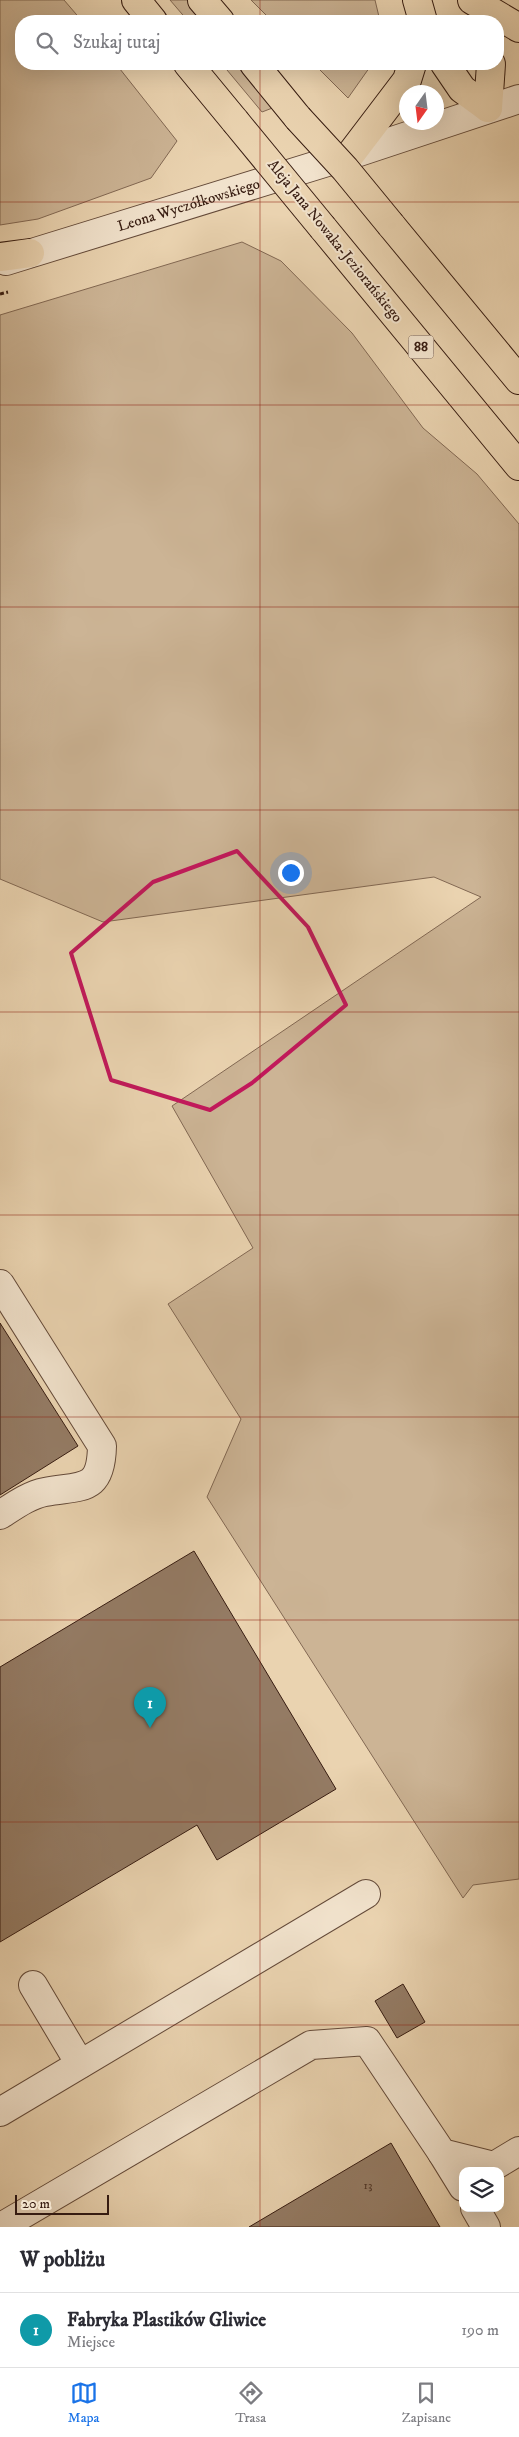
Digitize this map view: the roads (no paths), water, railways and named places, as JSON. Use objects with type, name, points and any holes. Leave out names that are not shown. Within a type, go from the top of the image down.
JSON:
[{"type":"main road","points":[[202,0],[215,15]]},
{"type":"main road","points":[[417,0],[421,15]]},
{"type":"main road","points":[[477,8],[492,15]]},
{"type":"main road","points":[[504,21],[519,28]]},
{"type":"main road","name":"Aleja Jana Nowaka-Jeziorańskiego","points":[[193,70],[519,466]]},
{"type":"main road","points":[[259,70],[298,118],[345,169],[519,380]]},
{"type":"main road","points":[[350,155],[402,87],[409,70]]},
{"type":"main road","points":[[449,70],[462,89],[488,108]]},
{"type":"main road","points":[[488,108],[491,70]]},
{"type":"main road","points":[[0,257],[30,253]]},
{"type":"street","name":"Leona Wyczółkowskiego","points":[[0,263],[350,155],[519,99]]},
{"type":"street","points":[[0,1284],[102,1446],[102,1465],[94,1480],[74,1490],[44,1492],[23,1500],[0,1515]]},
{"type":"street","points":[[0,2112],[366,1894]]},
{"type":"street","points":[[33,1985],[80,2064]]},
{"type":"street","points":[[1,2227],[311,2045],[367,2041],[459,2181]]},
{"type":"street","points":[[442,2153],[494,2166],[519,2152]]},
{"type":"street","points":[[477,2212],[486,2227]]},
{"type":"place","name":"Fabryka Plastików Gliwice","points":[[150,1728]]}]
